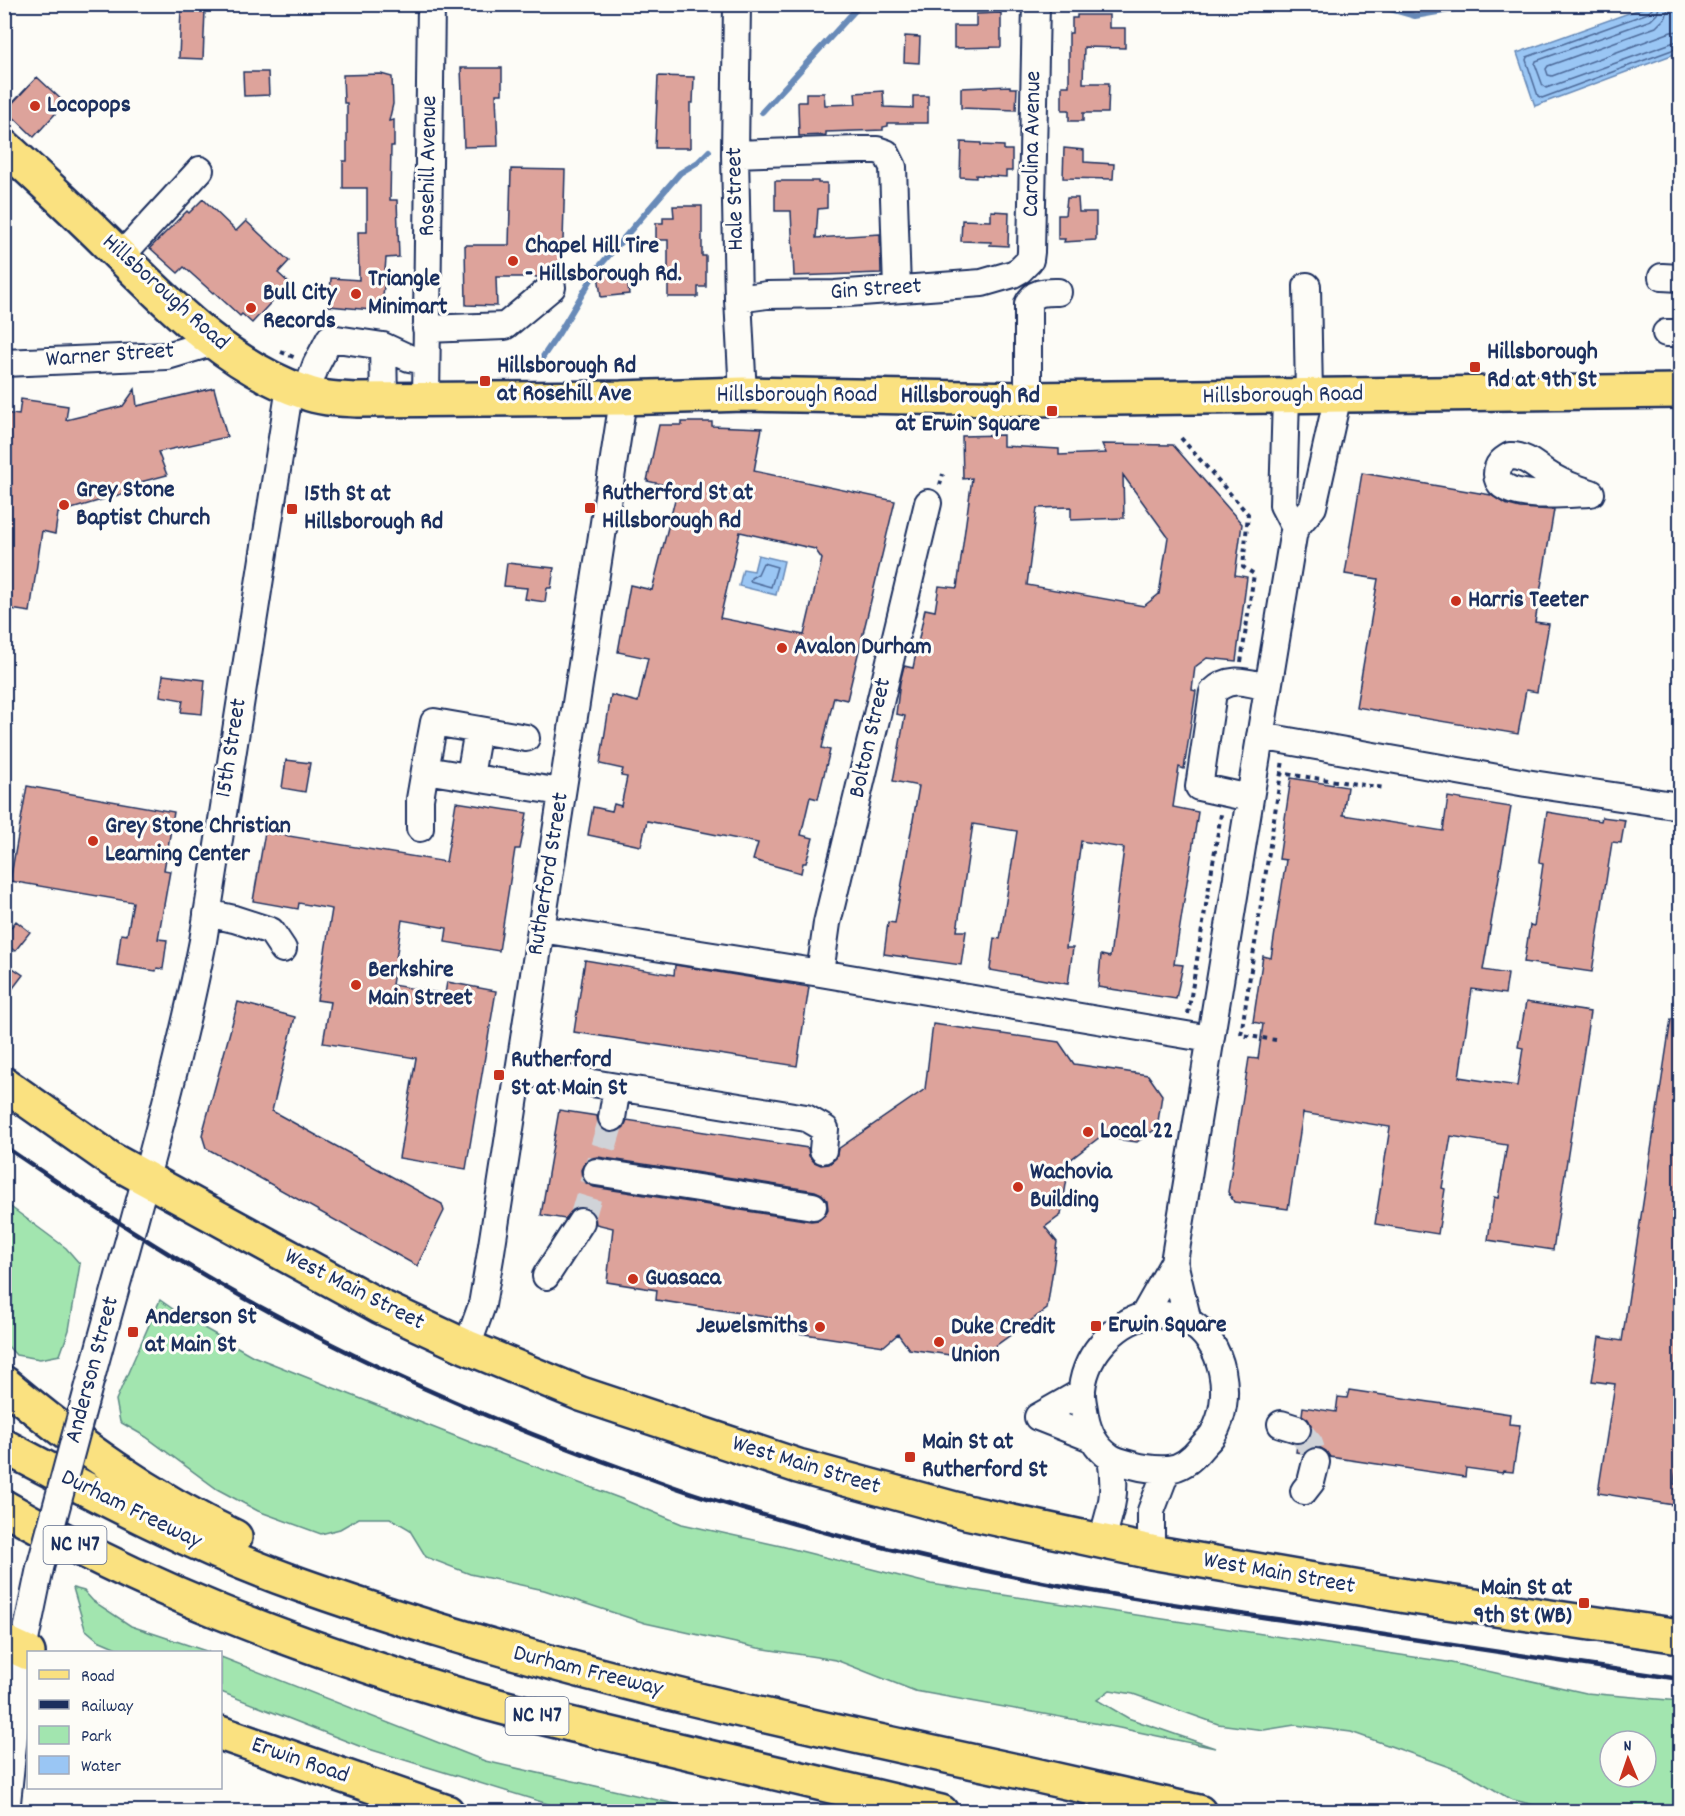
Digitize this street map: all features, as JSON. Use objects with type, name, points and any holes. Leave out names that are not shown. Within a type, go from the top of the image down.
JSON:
[{"type":"main road","name":"Hillsborough Road","points":[[4,146],[176,311],[214,342],[258,372],[304,382],[339,398],[384,400],[621,398],[743,394],[1028,399],[1680,391]]},
{"type":"main road","name":"West Main Street","points":[[4,1084],[112,1160],[381,1307],[467,1347],[581,1394],[798,1466],[966,1512],[1151,1552],[1406,1596],[1680,1636]]},
{"type":"main road","points":[[4,1383],[54,1426],[125,1476],[164,1500],[312,1574],[422,1619],[455,1636]]},
{"type":"main road","name":"Durham Freeway","points":[[4,1446],[104,1499],[197,1543],[298,1585],[455,1636],[560,1666],[803,1725],[1199,1812]]},
{"type":"main road","name":"NC 147","points":[[4,1507],[37,1526],[146,1580],[274,1633],[451,1693],[552,1720],[941,1812]]},
{"type":"main road","points":[[4,1527],[32,1541],[146,1580]]},
{"type":"main road","name":"Erwin Road","points":[[222,1735],[447,1812]]},
{"type":"street","name":"Rosehill Avenue","points":[[426,399],[431,4]]},
{"type":"street","name":"Hale Street","points":[[737,4],[735,154],[743,394]]},
{"type":"street","name":"Carolina Avenue","points":[[1013,274],[1026,266],[1030,260],[1036,4]]},
{"type":"street","points":[[735,154],[859,150],[877,150],[886,153],[893,167],[897,289]]},
{"type":"street","points":[[121,256],[200,170]]},
{"type":"street","name":"Gin Street","points":[[738,298],[982,283],[1013,274]]},
{"type":"street","points":[[1144,1315],[1174,1262],[1250,798],[1267,738],[1268,687],[1294,528],[1313,507],[1307,286]]},
{"type":"street","points":[[426,329],[505,326],[552,287]]},
{"type":"street","points":[[1028,399],[1028,304],[1034,295],[1041,292],[1058,292]]},
{"type":"street","name":"15th Street","points":[[146,1177],[192,999],[304,382],[330,338],[383,346]]},
{"type":"street","name":"Warner Street","points":[[4,363],[167,356],[214,342]]},
{"type":"street","points":[[384,400],[383,346],[409,358],[426,361]]},
{"type":"street","points":[[1294,528],[1283,505],[1311,395]]},
{"type":"street","name":"Rutherford Street","points":[[467,1347],[484,1294],[621,413],[621,398]]},
{"type":"street","name":"Bolton Street","points":[[820,973],[827,923],[927,503]]},
{"type":"street","points":[[1250,798],[1199,787],[1213,692],[1220,684],[1231,681],[1268,687]]},
{"type":"street","points":[[420,828],[420,799],[434,722],[526,738]]},
{"type":"street","points":[[470,776],[478,730]]},
{"type":"street","points":[[1267,738],[1545,786],[1680,806]]},
{"type":"street","points":[[425,770],[561,792]]},
{"type":"street","points":[[207,913],[271,931],[283,949]]},
{"type":"street","points":[[541,928],[1210,1040]]},
{"type":"street","points":[[519,1071],[806,1118],[825,1129],[823,1150]]},
{"type":"street","points":[[612,1118],[617,1087]]},
{"type":"street","points":[[596,1172],[813,1206]]},
{"type":"street","name":"Anderson Street","points":[[6,1812],[18,1648],[146,1177]]},
{"type":"street","points":[[546,1276],[581,1222]]},
{"type":"street","points":[[1174,1262],[1188,1322]]},
{"type":"street","points":[[1082,1392],[1038,1417],[1091,1438],[1111,1458],[1142,1468],[1167,1469],[1197,1454],[1213,1434],[1223,1405],[1224,1382],[1214,1349],[1197,1329],[1188,1322],[1169,1316],[1144,1315],[1124,1325],[1106,1340],[1089,1365],[1082,1392],[1091,1438]]},
{"type":"street","points":[[1101,1542],[1113,1503],[1114,1478],[1111,1458]]},
{"type":"street","points":[[1304,1491],[1311,1482],[1316,1462]]},
{"type":"street","points":[[1151,1552],[1151,1511],[1167,1469]]},
{"type":"path","points":[[275,350],[304,382]]},
{"type":"path","points":[[1181,438],[1248,513],[1243,567],[1254,574],[1241,663],[1232,666]]},
{"type":"path","points":[[1267,738],[1271,757],[1283,759],[1241,1035],[1276,1040]]},
{"type":"path","points":[[1272,772],[1386,788]]},
{"type":"path","points":[[1187,1019],[1222,807]]},
{"type":"green space","points":[[4,1202],[66,1248],[80,1264],[69,1330],[60,1355],[40,1359],[16,1355],[5,1343]]},
{"type":"green space","points":[[160,1300],[183,1316],[253,1356],[682,1524],[781,1546],[931,1584],[1447,1662],[1586,1693],[1680,1701],[1680,1811],[1557,1811],[1510,1799],[1466,1773],[1351,1732],[1295,1725],[1264,1730],[1218,1724],[1133,1694],[1110,1690],[1097,1700],[1128,1718],[1215,1748],[1105,1725],[915,1691],[836,1660],[758,1648],[645,1623],[544,1590],[470,1574],[426,1557],[409,1529],[390,1518],[359,1518],[340,1529],[321,1534],[258,1511],[217,1489],[146,1437],[120,1422],[116,1400]]},
{"type":"green space","points":[[73,1588],[84,1591],[93,1601],[131,1626],[206,1651],[124,1651],[98,1640],[85,1629]]},
{"type":"green space","points":[[222,1657],[485,1761],[706,1811],[571,1811],[359,1746],[222,1692]]},
{"type":"water","points":[[1654,4],[1680,5],[1680,52],[1535,106],[1517,53]]},
{"type":"water","points":[[758,555],[784,561],[776,595],[739,586],[743,569],[754,571]]},
{"type":"building","points":[[181,9],[205,10],[203,59],[179,58]]},
{"type":"building","points":[[1001,13],[1001,47],[954,48],[954,26],[976,26],[976,14]]},
{"type":"building","points":[[1077,15],[1109,15],[1109,28],[1125,28],[1125,48],[1084,47],[1083,83],[1109,83],[1108,113],[1083,113],[1083,121],[1069,121],[1069,110],[1062,110],[1062,86],[1069,86],[1069,33],[1072,33],[1072,18],[1077,18]]},
{"type":"building","points":[[905,36],[920,37],[919,63],[904,62]]},
{"type":"building","points":[[461,68],[502,68],[502,94],[496,94],[498,146],[464,147]]},
{"type":"building","points":[[243,72],[268,72],[269,95],[244,96]]},
{"type":"building","points":[[381,74],[392,77],[393,104],[389,121],[394,120],[394,146],[391,146],[390,200],[397,200],[399,257],[386,258],[382,311],[329,306],[331,278],[359,280],[358,232],[367,232],[367,188],[343,188],[343,161],[347,161],[347,103],[344,103],[343,75]]},
{"type":"building","points":[[658,76],[694,77],[693,103],[690,103],[690,148],[655,148]]},
{"type":"building","name":"Locopops","points":[[37,77],[65,103],[34,137],[6,110]]},
{"type":"building","points":[[1010,86],[1010,88],[1017,88],[1016,110],[961,108],[961,88]]},
{"type":"building","points":[[883,91],[884,107],[913,108],[913,96],[928,96],[928,123],[888,123],[883,130],[826,132],[826,135],[799,136],[798,102],[806,102],[806,93],[824,93],[825,105],[856,104],[855,93]]},
{"type":"building","points":[[961,142],[1004,146],[1004,150],[1012,150],[1012,171],[1006,171],[1006,177],[976,175],[976,178],[960,177]]},
{"type":"building","points":[[1064,148],[1084,150],[1084,162],[1114,164],[1113,179],[1063,178]]},
{"type":"building","points":[[511,169],[565,170],[562,276],[550,272],[540,277],[496,277],[497,306],[466,305],[465,245],[509,245]]},
{"type":"building","points":[[775,181],[827,183],[827,208],[818,209],[816,238],[880,234],[881,273],[794,276],[791,211],[775,211]]},
{"type":"building","points":[[1067,198],[1078,198],[1079,212],[1096,212],[1096,240],[1064,242],[1065,239],[1058,239],[1058,215],[1065,215]]},
{"type":"building","points":[[203,199],[236,231],[246,221],[289,261],[278,273],[289,283],[252,323],[242,314],[240,316],[184,267],[178,273],[150,248],[187,211],[189,213]]},
{"type":"building","points":[[673,206],[702,206],[702,256],[706,256],[706,287],[698,287],[698,297],[668,297],[668,240],[656,240],[656,223],[663,223],[663,217],[674,217]]},
{"type":"building","points":[[991,211],[1009,212],[1008,246],[990,245],[991,242],[961,241],[962,220],[991,221]]},
{"type":"building","points":[[626,271],[629,294],[601,297],[598,274]]},
{"type":"building","name":"Grey Stone Baptist Church","points":[[214,388],[227,437],[158,452],[167,475],[133,484],[135,490],[58,513],[55,534],[42,531],[30,612],[4,608],[4,413],[19,415],[21,399],[68,406],[66,420],[123,406],[135,389],[137,406]]},
{"type":"building","name":"Avalon Durham","points":[[682,422],[712,422],[712,426],[762,428],[754,471],[895,501],[847,700],[834,697],[822,748],[830,750],[818,799],[810,797],[801,835],[813,838],[801,873],[753,860],[758,843],[647,821],[641,846],[588,835],[593,807],[612,811],[614,804],[621,806],[627,777],[621,776],[623,769],[600,764],[611,695],[638,702],[648,658],[618,652],[630,585],[652,590],[678,488],[647,481],[659,425],[682,425]],"holes":[[[740,532],[815,549],[822,559],[804,635],[720,618]]]},
{"type":"building","points":[[1003,435],[1003,446],[1059,449],[1059,455],[1106,453],[1102,444],[1173,445],[1242,524],[1235,575],[1247,577],[1236,661],[1207,658],[1195,667],[1192,690],[1196,691],[1184,769],[1179,767],[1173,807],[1198,812],[1174,964],[1183,965],[1176,999],[1098,987],[1101,955],[1110,957],[1124,848],[1081,841],[1066,948],[1073,948],[1068,984],[990,970],[994,938],[1000,939],[1017,831],[973,824],[957,931],[966,931],[961,965],[884,954],[888,922],[895,923],[919,786],[893,781],[905,716],[896,714],[900,682],[904,666],[913,668],[925,609],[935,611],[939,586],[957,588],[972,478],[963,479],[962,436]],"holes":[[[1123,475],[1168,537],[1159,594],[1144,606],[1027,585],[1037,508],[1071,507],[1071,520],[1124,518]]]},
{"type":"building","name":"Harris Teeter","points":[[1362,473],[1491,495],[1505,504],[1520,508],[1554,510],[1535,622],[1549,624],[1537,692],[1526,690],[1518,734],[1356,707],[1378,579],[1345,574]]},
{"type":"building","points":[[507,563],[554,568],[551,588],[547,588],[545,602],[525,599],[527,588],[504,586]]},
{"type":"building","points":[[163,675],[205,680],[202,714],[181,712],[183,700],[160,696]]},
{"type":"building","points":[[286,760],[310,763],[305,792],[282,788]]},
{"type":"building","points":[[1291,778],[1347,787],[1343,815],[1443,831],[1448,797],[1511,807],[1483,970],[1508,974],[1505,994],[1472,989],[1459,1077],[1517,1086],[1523,1048],[1518,1047],[1526,1002],[1590,1012],[1553,1250],[1488,1240],[1494,1197],[1498,1198],[1507,1145],[1451,1136],[1442,1188],[1445,1189],[1438,1234],[1375,1224],[1390,1127],[1303,1113],[1288,1209],[1234,1202],[1228,1192],[1249,1058],[1258,1059],[1263,1024],[1253,1022],[1263,956],[1271,958],[1286,860],[1279,859]]},
{"type":"building","name":"Grey Stone Christian Learning Center","points":[[27,786],[174,812],[164,870],[170,871],[158,939],[167,940],[163,969],[157,968],[156,971],[117,965],[121,934],[127,935],[133,902],[10,881]]},
{"type":"building","name":"Berkshire Main Street","points":[[456,802],[527,813],[520,849],[515,849],[499,951],[445,942],[447,928],[402,920],[392,985],[445,994],[447,982],[496,991],[466,1169],[399,1158],[416,1058],[323,1043],[330,1002],[317,1000],[332,909],[299,903],[298,909],[253,901],[265,832],[446,862]]},
{"type":"building","points":[[1547,812],[1601,821],[1602,817],[1625,820],[1621,843],[1612,842],[1592,972],[1524,962],[1530,925],[1534,926],[1543,864],[1539,863],[1539,860]]},
{"type":"building","points":[[16,921],[30,932],[15,951],[4,943],[4,936]]},
{"type":"building","points":[[585,960],[674,975],[675,965],[809,987],[797,1066],[574,1032]]},
{"type":"building","points":[[4,962],[23,975],[4,1000]]},
{"type":"building","points":[[238,1002],[295,1017],[272,1111],[442,1204],[444,1211],[417,1266],[206,1148],[202,1135]]},
{"type":"building","points":[[1671,1019],[1680,1019],[1680,1441],[1674,1484],[1680,1485],[1680,1506],[1598,1493],[1615,1384],[1592,1381],[1599,1337],[1622,1341]]},
{"type":"building","points":[[933,1024],[1059,1042],[1074,1064],[1148,1075],[1162,1095],[1157,1128],[1137,1142],[1100,1137],[1070,1160],[1061,1215],[1045,1227],[1057,1242],[1047,1309],[977,1359],[909,1349],[898,1334],[884,1346],[778,1330],[779,1319],[656,1300],[657,1290],[607,1282],[613,1228],[596,1224],[595,1216],[590,1210],[582,1207],[575,1208],[565,1219],[541,1215],[559,1110],[597,1116],[598,1124],[609,1133],[618,1132],[627,1120],[808,1148],[809,1156],[821,1165],[829,1164],[836,1158],[838,1149],[925,1089]],"holes":[[[598,1157],[815,1191],[827,1200],[828,1209],[819,1220],[811,1221],[594,1187],[582,1178],[581,1170],[585,1162]]]},
{"type":"building","points":[[1349,1390],[1510,1414],[1509,1424],[1520,1425],[1513,1472],[1503,1471],[1502,1473],[1466,1468],[1465,1477],[1330,1457],[1319,1447],[1311,1448],[1304,1453],[1296,1452],[1297,1444],[1307,1440],[1311,1433],[1308,1419],[1302,1415],[1303,1407],[1336,1412],[1338,1397],[1347,1398]]},
{"type":"waterway","points":[[762,112],[861,4]]},
{"type":"waterway","points":[[1373,4],[1415,16],[1483,4]]},
{"type":"waterway","points":[[538,364],[598,268],[680,173],[698,162],[709,151]]},
{"type":"tunnel","points":[[581,1222],[612,1118]]},
{"type":"tunnel","points":[[1297,1429],[1310,1444],[1316,1462]]},
{"type":"railway","points":[[4,1146],[168,1254],[313,1335],[492,1418],[704,1497],[869,1544],[1062,1586],[1680,1679]]},
{"type":"place","name":"Locopops","points":[[35,106]]},
{"type":"place","name":"Chapel Hill Tire - Hillsborough Rd.","points":[[513,261]]},
{"type":"place","name":"Triangle Minimart","points":[[356,294]]},
{"type":"place","name":"Bull City Records","points":[[251,308]]},
{"type":"place","name":"Hillsborough Rd at 9th St","points":[[1475,367]]},
{"type":"place","name":"Hillsborough Rd at Rosehill Ave","points":[[485,381]]},
{"type":"place","name":"Hillsborough Rd at Erwin Square","points":[[1052,411]]},
{"type":"place","name":"Grey Stone Baptist Church","points":[[64,505]]},
{"type":"place","name":"Rutherford St at Hillsborough Rd","points":[[590,508]]},
{"type":"place","name":"15th St at Hillsborough Rd","points":[[292,509]]},
{"type":"place","name":"Harris Teeter","points":[[1456,601]]},
{"type":"place","name":"Avalon Durham","points":[[782,648]]},
{"type":"place","name":"Grey Stone Christian Learning Center","points":[[93,841]]},
{"type":"place","name":"Berkshire Main Street","points":[[356,985]]},
{"type":"place","name":"Rutherford St at Main St","points":[[499,1075]]},
{"type":"place","name":"Local 22","points":[[1088,1132]]},
{"type":"place","name":"Wachovia Building","points":[[1018,1187]]},
{"type":"place","name":"Guasaca","points":[[633,1279]]},
{"type":"place","name":"Erwin Square","points":[[1096,1326]]},
{"type":"place","name":"Jewelsmiths","points":[[820,1327]]},
{"type":"place","name":"Anderson St at Main St","points":[[133,1332]]},
{"type":"place","name":"Duke Credit Union","points":[[939,1342]]},
{"type":"place","name":"Main St at Rutherford St","points":[[910,1457]]},
{"type":"place","name":"Main St at 9th St (WB)","points":[[1584,1603]]}]
